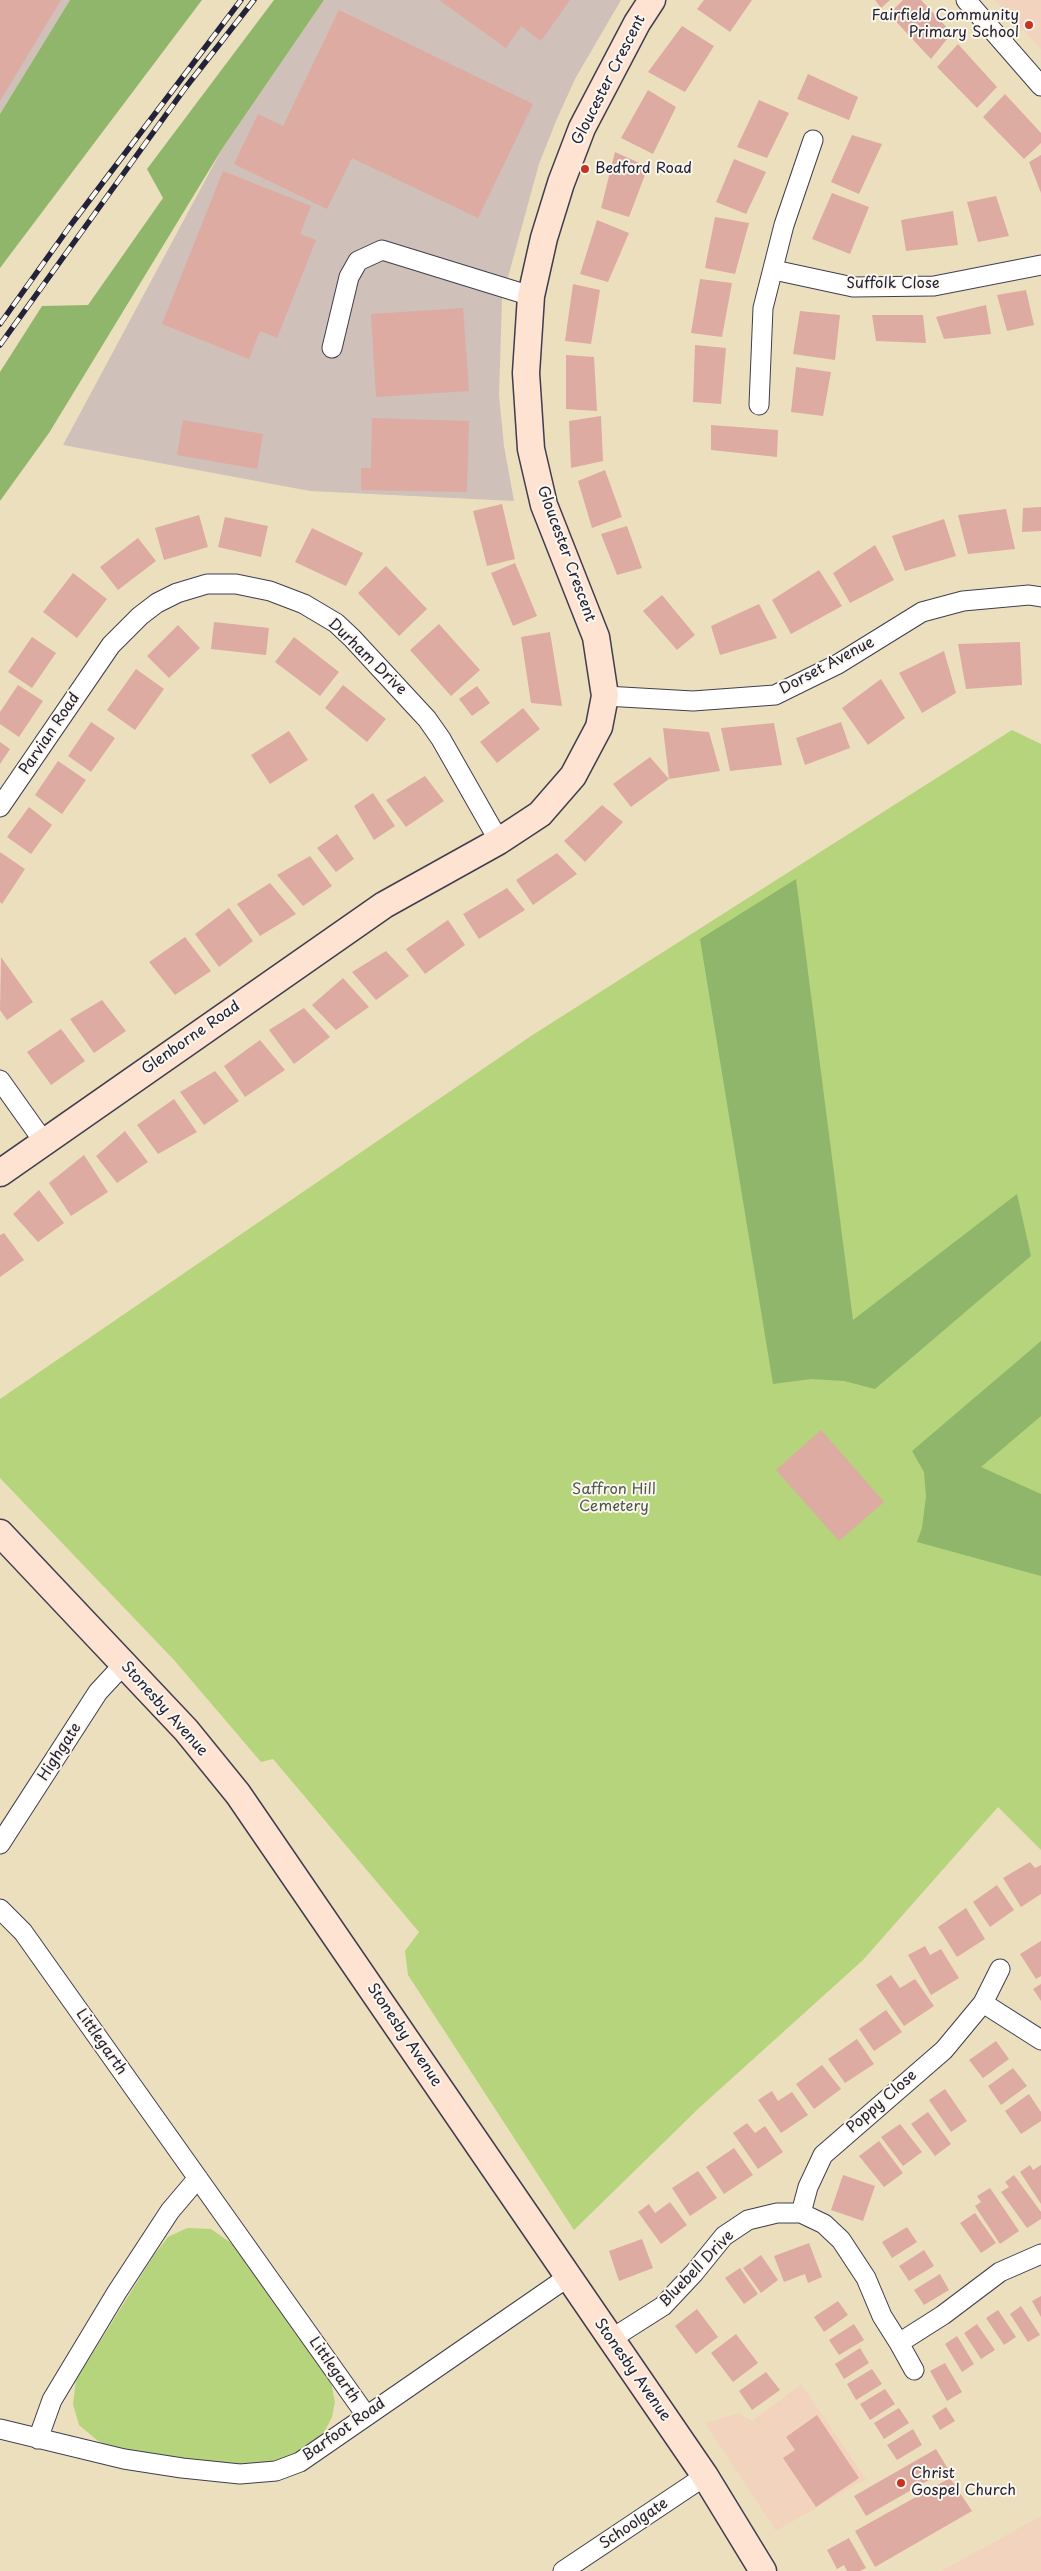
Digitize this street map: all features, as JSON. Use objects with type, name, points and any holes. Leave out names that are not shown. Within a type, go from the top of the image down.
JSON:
[{"type":"street","name":"Gloucester Crescent","points":[[384,905],[499,840],[540,814],[573,776],[599,728],[605,696],[596,637],[544,505],[531,450],[526,373],[531,296],[544,238],[561,183],[582,128],[637,23],[652,0]]},
{"type":"street","points":[[966,0],[1041,86]]},
{"type":"street","points":[[759,405],[763,308],[784,225],[813,140]]},
{"type":"street","points":[[332,348],[348,277],[358,261],[382,250],[531,296]]},
{"type":"street","name":"Suffolk Close","points":[[774,270],[853,287],[934,286],[1041,265]]},
{"type":"street","name":"Durham Drive","points":[[83,685],[111,646],[140,616],[157,602],[177,593],[206,584],[236,584],[270,591],[304,604],[336,623],[417,706],[441,738],[499,840]]},
{"type":"street","name":"Dorset Avenue","points":[[605,696],[693,700],[775,695],[838,664],[922,612],[963,601],[1030,595],[1041,597]]},
{"type":"street","name":"Parvian Road","points":[[0,807],[83,685]]},
{"type":"street","name":"Glenborne Road","points":[[0,1173],[384,905]]},
{"type":"street","points":[[0,1080],[44,1142]]},
{"type":"street","name":"Stonesby Avenue","points":[[0,1533],[186,1730],[238,1794],[705,2476],[763,2571]]},
{"type":"street","name":"Highgate","points":[[0,1844],[98,1692],[124,1664]]},
{"type":"street","name":"Littlegarth","points":[[0,1908],[23,1932],[366,2415]]},
{"type":"street","name":"Poppy Close","points":[[801,2214],[808,2187],[823,2155],[944,2050],[983,2003],[1000,1968]]},
{"type":"street","points":[[983,2003],[1041,2040]]},
{"type":"street","points":[[38,2439],[52,2400],[117,2292],[170,2211],[198,2178]]},
{"type":"street","name":"Bluebell Drive","points":[[610,2339],[663,2306],[694,2273],[724,2236],[748,2220],[777,2213],[801,2214],[824,2224],[841,2240],[866,2278],[882,2316],[914,2370]]},
{"type":"street","points":[[899,2343],[943,2315],[1000,2272],[1041,2254]]},
{"type":"street","name":"Barfoot Road","points":[[0,2429],[124,2459],[240,2474],[276,2471],[300,2462],[568,2277]]},
{"type":"street","name":"Schoolgate","points":[[563,2571],[705,2476]]},
{"type":"shaded area","points":[[0,0],[70,0],[0,114]]},
{"type":"shaded area","points":[[324,0],[621,0],[575,79],[556,121],[539,164],[502,299],[499,395],[504,446],[514,501],[310,491],[63,445],[222,149]]},
{"type":"shaded area","name":"Fairfield Community Primary School","points":[[994,0],[1041,0],[1041,49]]},
{"type":"shaded area","points":[[801,2384],[866,2479],[776,2531],[705,2423],[739,2413],[752,2421]]},
{"type":"shaded area","points":[[1041,2516],[1041,2571],[941,2571]]},
{"type":"green space","points":[[70,0],[202,0],[0,268],[0,114]]},
{"type":"green space","points":[[274,0],[324,0],[222,149],[49,433],[0,501],[0,372],[42,306],[88,305],[163,198],[147,169]]},
{"type":"green space","name":"Saffron Hill Cemetery","points":[[1012,730],[1041,744],[1041,1850],[998,1807],[863,1960],[699,2108],[574,2230],[408,1975],[405,1951],[419,1932],[273,1759],[261,1762],[174,1660],[0,1478],[0,1399],[531,1036]]},
{"type":"green space","points":[[796,879],[853,1320],[1017,1194],[1031,1256],[875,1389],[844,1381],[811,1379],[773,1384],[700,939]]},
{"type":"green space","points":[[1041,1341],[1041,1416],[981,1467],[1041,1494],[1041,1576],[917,1542],[922,1528],[926,1496],[924,1472],[912,1451]]},
{"type":"green space","points":[[187,2228],[211,2229],[234,2245],[331,2382],[335,2402],[332,2417],[321,2438],[289,2459],[270,2464],[209,2465],[113,2449],[97,2440],[79,2425],[73,2404],[76,2380],[154,2255],[168,2237]]},
{"type":"building","points":[[0,0],[61,0],[0,101]]},
{"type":"building","points":[[439,0],[570,0],[541,41],[521,26],[506,48]]},
{"type":"building","points":[[704,0],[752,0],[730,32],[697,9]]},
{"type":"building","points":[[875,0],[890,0],[881,8]]},
{"type":"building","points":[[903,0],[921,0],[952,33],[931,59],[889,14]]},
{"type":"building","points":[[339,10],[533,104],[478,218],[352,158],[327,209],[234,164],[258,114],[283,126]]},
{"type":"building","points":[[682,26],[714,46],[685,92],[648,72]]},
{"type":"building","points":[[958,44],[997,87],[977,108],[937,67]]},
{"type":"building","points":[[808,74],[858,97],[849,120],[797,99]]},
{"type":"building","points":[[648,90],[676,107],[653,154],[621,138]]},
{"type":"building","points":[[1005,94],[1041,133],[1041,143],[1024,159],[983,117]]},
{"type":"building","points":[[759,100],[789,113],[767,158],[737,147]]},
{"type":"building","points":[[852,135],[882,144],[859,194],[831,182]]},
{"type":"building","points":[[615,152],[648,167],[629,217],[601,208]]},
{"type":"building","points":[[1041,155],[1041,193],[1029,162]]},
{"type":"building","points":[[734,159],[766,172],[746,214],[716,202]]},
{"type":"building","points":[[223,171],[311,206],[300,234],[316,240],[277,338],[260,331],[249,359],[162,324]]},
{"type":"building","points":[[832,193],[869,207],[850,254],[812,239]]},
{"type":"building","points":[[996,196],[1009,236],[978,242],[967,202]]},
{"type":"building","points":[[953,211],[958,245],[906,251],[901,220]]},
{"type":"building","points":[[715,217],[749,223],[735,274],[705,268]]},
{"type":"building","points":[[597,220],[629,233],[608,282],[580,274]]},
{"type":"building","points":[[700,279],[732,283],[722,337],[691,333]]},
{"type":"building","points":[[573,284],[600,290],[591,344],[565,341]]},
{"type":"building","points":[[1026,290],[1034,325],[1007,331],[997,295]]},
{"type":"building","points":[[986,305],[991,334],[944,339],[936,317]]},
{"type":"building","points":[[463,308],[469,391],[376,397],[371,314]]},
{"type":"building","points":[[800,311],[840,315],[835,360],[793,354]]},
{"type":"building","points":[[872,315],[923,315],[926,343],[876,341]]},
{"type":"building","points":[[695,345],[726,348],[721,404],[693,402]]},
{"type":"building","points":[[566,355],[594,357],[597,411],[566,409]]},
{"type":"building","points":[[796,367],[831,372],[823,416],[791,412]]},
{"type":"building","points":[[601,416],[603,461],[571,468],[569,421]]},
{"type":"building","points":[[372,418],[469,421],[467,492],[361,490],[361,468],[371,468]]},
{"type":"building","points":[[183,420],[263,434],[257,469],[177,455]]},
{"type":"building","points":[[711,425],[778,430],[777,457],[711,450]]},
{"type":"building","points":[[605,470],[622,517],[592,528],[578,481]]},
{"type":"building","points":[[502,504],[515,559],[487,566],[473,511]]},
{"type":"building","points":[[1041,507],[1041,531],[1022,532],[1023,508]]},
{"type":"building","points":[[1006,509],[1015,549],[968,554],[958,515]]},
{"type":"building","points":[[199,515],[208,547],[164,560],[155,528]]},
{"type":"building","points":[[225,517],[268,526],[261,557],[218,547]]},
{"type":"building","points":[[944,519],[956,556],[905,571],[892,536]]},
{"type":"building","points":[[627,526],[642,568],[617,575],[601,534]]},
{"type":"building","points":[[312,528],[363,553],[346,586],[295,562]]},
{"type":"building","points":[[138,538],[156,561],[118,590],[100,567]]},
{"type":"building","points":[[875,545],[894,580],[850,603],[833,573]]},
{"type":"building","points":[[515,563],[537,616],[513,626],[491,573]]},
{"type":"building","points":[[386,566],[427,609],[399,636],[358,593]]},
{"type":"building","points":[[819,570],[842,606],[791,634],[772,600]]},
{"type":"building","points":[[73,573],[107,599],[77,638],[43,612]]},
{"type":"building","points":[[662,595],[695,635],[677,650],[643,611]]},
{"type":"building","points":[[759,604],[777,638],[720,655],[711,626]]},
{"type":"building","points":[[214,622],[269,628],[266,655],[211,649]]},
{"type":"building","points":[[439,624],[480,670],[451,696],[410,650]]},
{"type":"building","points":[[178,625],[200,648],[169,678],[147,656]]},
{"type":"building","points":[[550,632],[562,706],[531,703],[521,637]]},
{"type":"building","points":[[32,637],[56,653],[32,688],[8,672]]},
{"type":"building","points":[[294,637],[339,672],[320,696],[275,662]]},
{"type":"building","points":[[1020,642],[1022,685],[966,689],[958,644]]},
{"type":"building","points":[[944,651],[956,693],[922,713],[899,673]]},
{"type":"building","points":[[136,669],[164,689],[135,730],[107,710]]},
{"type":"building","points":[[881,679],[905,718],[868,745],[842,708]]},
{"type":"building","points":[[18,685],[43,701],[19,737],[0,724],[0,712]]},
{"type":"building","points":[[343,685],[386,719],[367,742],[325,708]]},
{"type":"building","points":[[477,686],[490,703],[472,716],[459,699]]},
{"type":"building","points":[[523,708],[540,729],[497,763],[480,742]]},
{"type":"building","points":[[91,722],[115,738],[91,772],[68,756]]},
{"type":"building","points":[[841,722],[850,748],[805,765],[796,738]]},
{"type":"building","points":[[774,723],[782,765],[730,771],[721,728]]},
{"type":"building","points":[[663,728],[709,732],[720,771],[669,779]]},
{"type":"building","points":[[289,731],[308,760],[270,784],[251,755]]},
{"type":"building","points":[[0,742],[10,749],[0,764]]},
{"type":"building","points":[[650,757],[669,779],[631,807],[613,784]]},
{"type":"building","points":[[58,761],[86,780],[62,814],[35,795]]},
{"type":"building","points":[[425,776],[444,801],[406,827],[386,800]]},
{"type":"building","points":[[373,793],[395,826],[374,840],[354,806]]},
{"type":"building","points":[[602,805],[623,822],[585,862],[564,841]]},
{"type":"building","points":[[29,807],[52,825],[31,854],[7,837]]},
{"type":"building","points":[[337,834],[354,859],[336,872],[317,848]]},
{"type":"building","points":[[0,852],[25,869],[2,904],[0,902]]},
{"type":"building","points":[[557,853],[577,874],[533,905],[516,880]]},
{"type":"building","points":[[310,856],[332,886],[303,906],[277,875]]},
{"type":"building","points":[[270,883],[296,914],[260,936],[237,904]]},
{"type":"building","points":[[507,888],[525,910],[479,939],[463,914]]},
{"type":"building","points":[[229,908],[253,941],[219,967],[195,934]]},
{"type":"building","points":[[448,920],[465,945],[425,974],[406,949]]},
{"type":"building","points":[[185,937],[211,971],[175,995],[149,962]]},
{"type":"building","points":[[386,951],[409,976],[376,1000],[352,972]]},
{"type":"building","points":[[1,957],[33,1002],[7,1020],[0,1010]]},
{"type":"building","points":[[343,978],[369,1007],[336,1030],[312,1005]]},
{"type":"building","points":[[102,1000],[126,1031],[94,1053],[70,1019]]},
{"type":"building","points":[[304,1008],[330,1037],[294,1064],[269,1030]]},
{"type":"building","points":[[61,1029],[85,1061],[51,1085],[27,1052]]},
{"type":"building","points":[[260,1040],[285,1070],[245,1097],[224,1066]]},
{"type":"building","points":[[215,1071],[239,1101],[204,1125],[180,1092]]},
{"type":"building","points":[[174,1099],[197,1132],[158,1154],[137,1125]]},
{"type":"building","points":[[125,1131],[148,1162],[117,1183],[96,1156]]},
{"type":"building","points":[[84,1155],[108,1192],[71,1216],[49,1183]]},
{"type":"building","points":[[39,1190],[64,1223],[38,1242],[13,1214]]},
{"type":"building","points":[[4,1233],[24,1260],[0,1277],[0,1235]]},
{"type":"building","points":[[821,1430],[884,1502],[839,1541],[776,1470]]},
{"type":"building","points":[[1030,1862],[1035,1868],[1041,1865],[1041,1894],[1021,1907],[1003,1878]]},
{"type":"building","points":[[997,1885],[1014,1910],[990,1927],[973,1902]]},
{"type":"building","points":[[966,1908],[985,1939],[957,1957],[938,1927]]},
{"type":"building","points":[[1041,1941],[1041,1976],[1036,1979],[1020,1954]]},
{"type":"building","points":[[925,1946],[930,1955],[941,1949],[959,1978],[931,1995],[908,1955]]},
{"type":"building","points":[[891,1975],[900,1988],[915,1979],[934,2006],[904,2026],[876,1985]]},
{"type":"building","points":[[1041,1984],[1041,2001],[1033,1989]]},
{"type":"building","points":[[886,2010],[902,2032],[874,2051],[859,2029]]},
{"type":"building","points":[[857,2039],[874,2064],[845,2083],[828,2059]]},
{"type":"building","points":[[996,2041],[1009,2059],[983,2078],[969,2060]]},
{"type":"building","points":[[822,2065],[841,2089],[814,2109],[796,2084]]},
{"type":"building","points":[[1013,2068],[1027,2086],[1001,2105],[988,2086]]},
{"type":"building","points":[[945,2089],[967,2121],[951,2132],[929,2100]]},
{"type":"building","points":[[772,2091],[778,2101],[792,2092],[808,2115],[781,2133],[758,2100]]},
{"type":"building","points":[[1029,2094],[1041,2112],[1041,2121],[1021,2134],[1005,2111]]},
{"type":"building","points":[[928,2112],[951,2144],[935,2156],[911,2124]]},
{"type":"building","points":[[747,2123],[755,2133],[765,2126],[783,2152],[758,2169],[733,2133]]},
{"type":"building","points":[[900,2124],[922,2152],[903,2166],[881,2137]]},
{"type":"building","points":[[879,2141],[903,2173],[884,2187],[859,2156]]},
{"type":"building","points":[[734,2148],[753,2175],[724,2194],[706,2167]]},
{"type":"building","points":[[1030,2165],[1033,2170],[1041,2165],[1041,2204],[1020,2172]]},
{"type":"building","points":[[698,2171],[717,2198],[690,2216],[672,2188]]},
{"type":"building","points":[[843,2175],[875,2186],[863,2221],[831,2210]]},
{"type":"building","points":[[1014,2175],[1041,2212],[1041,2219],[1027,2228],[1001,2192],[1009,2187],[1005,2182]]},
{"type":"building","points":[[990,2188],[1019,2231],[1000,2244],[975,2206],[981,2202],[977,2196]]},
{"type":"building","points":[[670,2202],[687,2225],[661,2244],[638,2212],[649,2204],[655,2213]]},
{"type":"building","points":[[975,2213],[996,2243],[981,2253],[960,2223]]},
{"type":"building","points":[[907,2227],[917,2242],[892,2258],[882,2242]]},
{"type":"building","points":[[642,2239],[653,2268],[619,2281],[609,2251]]},
{"type":"building","points":[[809,2243],[822,2277],[808,2283],[805,2274],[784,2282],[774,2256]]},
{"type":"building","points":[[924,2250],[934,2266],[909,2281],[899,2266]]},
{"type":"building","points":[[761,2255],[778,2280],[761,2293],[743,2268]]},
{"type":"building","points":[[740,2268],[758,2294],[744,2304],[725,2278]]},
{"type":"building","points":[[940,2274],[949,2290],[924,2305],[914,2290]]},
{"type":"building","points":[[1041,2296],[1041,2317],[1032,2301]]},
{"type":"building","points":[[838,2301],[848,2315],[824,2332],[814,2317]]},
{"type":"building","points":[[1021,2306],[1040,2335],[1028,2342],[1010,2314]]},
{"type":"building","points":[[697,2309],[718,2337],[696,2354],[675,2326]]},
{"type":"building","points":[[998,2310],[1016,2337],[1004,2345],[986,2318]]},
{"type":"building","points":[[854,2324],[864,2340],[839,2355],[829,2340]]},
{"type":"building","points":[[977,2324],[995,2350],[981,2359],[964,2333]]},
{"type":"building","points":[[736,2334],[758,2363],[733,2382],[711,2353]]},
{"type":"building","points":[[957,2336],[974,2364],[962,2372],[945,2344]]},
{"type":"building","points":[[860,2348],[869,2363],[844,2379],[835,2364]]},
{"type":"building","points":[[945,2363],[962,2392],[947,2401],[930,2371]]},
{"type":"building","points":[[872,2369],[882,2384],[856,2400],[847,2384]]},
{"type":"building","points":[[766,2372],[780,2390],[752,2410],[739,2391]]},
{"type":"building","points":[[885,2389],[895,2404],[870,2420],[860,2404]]},
{"type":"building","points":[[946,2407],[955,2421],[940,2430],[932,2416]]},
{"type":"building","points":[[899,2408],[909,2423],[884,2439],[874,2423]]},
{"type":"building","points":[[817,2415],[859,2478],[816,2507],[783,2458],[795,2450],[786,2437]]},
{"type":"building","points":[[913,2429],[922,2445],[897,2460],[887,2445]]},
{"type":"building","name":"Christ Gospel Church","points":[[936,2449],[948,2469],[866,2516],[854,2496]]},
{"type":"building","points":[[950,2478],[972,2511],[875,2567],[855,2531]]},
{"type":"building","points":[[849,2538],[866,2568],[860,2571],[847,2571],[844,2565],[837,2569],[827,2550]]},
{"type":"railway","points":[[0,324],[70,226],[241,0]]},
{"type":"railway","points":[[0,345],[186,87],[254,0]]},
{"type":"place","name":"Fairfield Community Primary School","points":[[1029,25]]},
{"type":"place","name":"Bedford Road","points":[[585,169]]},
{"type":"place","name":"Christ Gospel Church","points":[[901,2483]]}]
